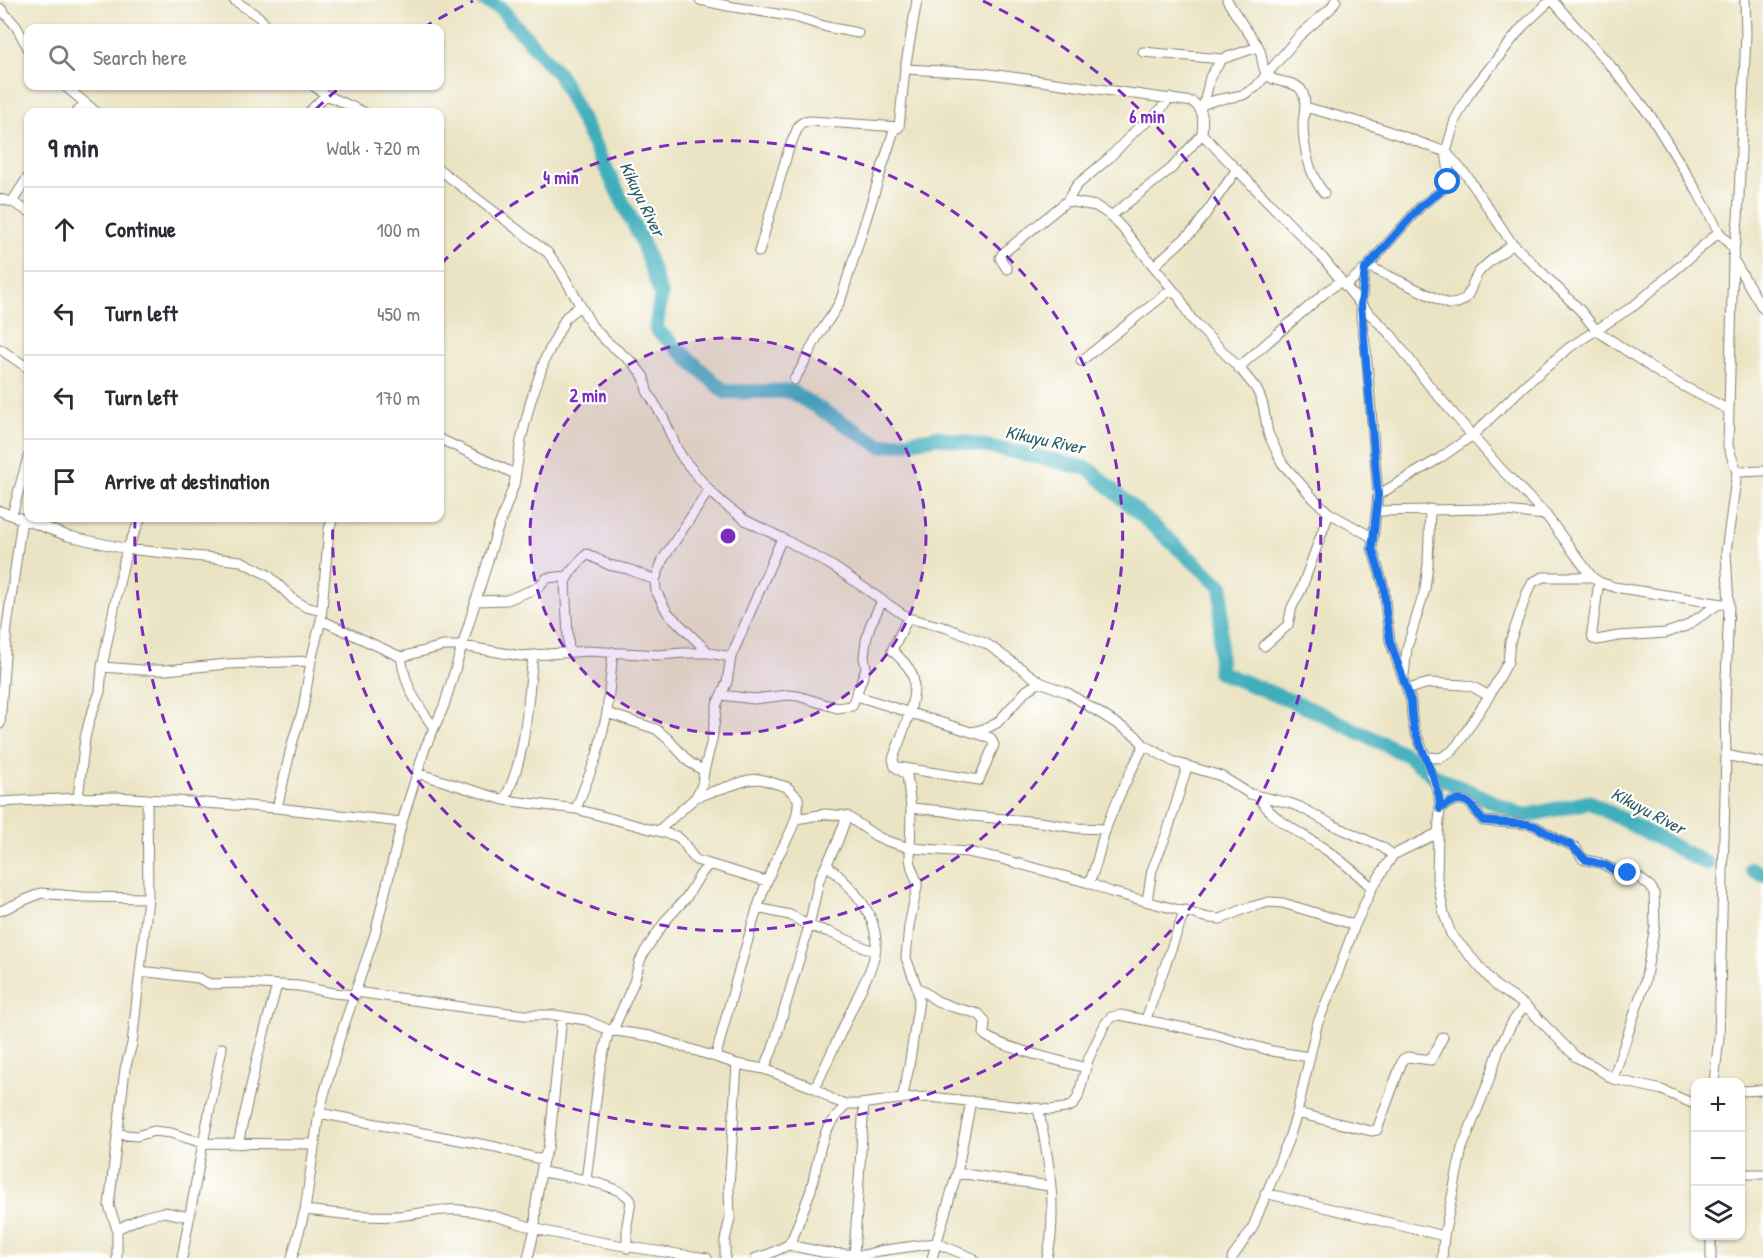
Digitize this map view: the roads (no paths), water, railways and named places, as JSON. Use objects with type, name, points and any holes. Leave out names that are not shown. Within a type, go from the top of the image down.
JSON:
[{"type":"street","points":[[234,0],[266,24]]},
{"type":"street","points":[[699,0],[795,17],[827,27],[858,33]]},
{"type":"street","points":[[899,127],[905,69],[917,0]]},
{"type":"street","points":[[1227,0],[1258,47],[1267,74],[1272,78],[1296,85],[1302,90],[1307,158],[1313,177],[1324,193]]},
{"type":"street","points":[[905,69],[983,74],[1170,98],[1202,106],[1216,100],[1250,92],[1299,36],[1331,8],[1336,0]]},
{"type":"street","points":[[1238,368],[1327,291],[1343,284],[1366,268],[1421,206],[1442,190],[1448,182],[1446,152],[1455,120],[1469,94],[1523,26],[1551,0],[1616,72],[1652,118],[1734,254],[1763,309]]},
{"type":"street","points":[[1715,1078],[1719,1038],[1726,755],[1724,604],[1726,552],[1737,472],[1728,446],[1745,0]]},
{"type":"street","points":[[0,8],[16,26],[24,41]]},
{"type":"street","points":[[1143,52],[1222,59],[1258,47]]},
{"type":"street","points":[[1222,59],[1210,77],[1202,106],[1203,134],[1322,257],[1361,305],[1392,336],[1428,384],[1501,468],[1546,515],[1596,580],[1593,639],[1666,633],[1686,626],[1724,604]]},
{"type":"street","points":[[70,90],[91,108]]},
{"type":"street","points":[[319,90],[355,108]]},
{"type":"street","points":[[313,108],[326,95]]},
{"type":"street","points":[[1007,269],[1000,258],[1002,255],[1067,201],[1077,185],[1109,158],[1137,129],[1154,117],[1170,98]]},
{"type":"street","points":[[81,108],[85,103]]},
{"type":"street","points":[[1305,107],[1377,127],[1446,152],[1467,176],[1513,244],[1580,310],[1596,330],[1662,375],[1729,410]]},
{"type":"street","points":[[759,252],[788,151],[799,125],[811,122],[899,127]]},
{"type":"street","points":[[794,380],[804,366],[815,340],[834,314],[841,299],[894,130],[899,127]]},
{"type":"street","points":[[1111,216],[1172,168],[1203,134]]},
{"type":"street","points":[[1154,266],[1195,229],[1237,169]]},
{"type":"street","points":[[444,173],[548,253],[575,294],[579,306],[599,333],[633,363],[644,377],[647,391],[664,419],[677,449],[709,490],[745,520],[834,567],[908,618],[947,628],[987,644],[1040,682],[1068,693],[1135,735],[1144,745],[1174,762],[1221,776],[1259,798],[1300,807],[1382,847],[1393,855]]},
{"type":"street","points":[[12,202],[24,183]]},
{"type":"street","points":[[0,199],[24,209]]},
{"type":"street","points":[[1067,201],[1096,206],[1111,216],[1179,297],[1190,317],[1259,394],[1268,433],[1282,463],[1329,513],[1372,537]]},
{"type":"street","points":[[1378,495],[1440,458],[1473,435],[1525,385],[1570,347],[1635,305],[1719,232]]},
{"type":"street","points":[[1366,268],[1448,304],[1458,304],[1467,297],[1479,273],[1513,244]]},
{"type":"street","points":[[1366,268],[1361,305],[1378,495],[1372,537],[1374,556],[1384,587],[1390,641],[1408,689],[1414,729],[1439,796],[1437,878],[1444,914],[1451,934],[1496,986],[1525,1005],[1576,1057],[1594,1065],[1613,1079],[1662,1090],[1691,1103]]},
{"type":"street","points":[[1081,361],[1172,289]]},
{"type":"street","points":[[292,1258],[305,1210],[319,1113],[339,1040],[375,934],[402,822],[425,748],[444,706],[496,534],[514,484],[521,440],[545,359],[566,317],[579,306]]},
{"type":"street","points":[[0,349],[24,365]]},
{"type":"street","points":[[444,441],[515,474]]},
{"type":"street","points":[[1737,472],[1763,471]]},
{"type":"street","points":[[12,515],[24,472]]},
{"type":"street","points":[[709,490],[663,560],[655,580],[656,591],[667,612],[709,653]]},
{"type":"street","points":[[1404,676],[1407,648],[1425,589],[1430,509]]},
{"type":"street","points":[[1377,511],[1484,509],[1546,515]]},
{"type":"street","points":[[0,511],[22,519],[3,627],[0,724]]},
{"type":"street","points":[[1264,646],[1288,625],[1292,607],[1309,569],[1329,513]]},
{"type":"street","points":[[30,522],[68,536],[127,549],[241,561],[268,575],[294,600],[401,657],[439,646],[463,646],[533,657],[588,651],[659,655],[709,653],[731,657]]},
{"type":"street","points":[[78,798],[85,738],[100,692],[102,667],[127,549],[139,522]]},
{"type":"street","points":[[277,808],[303,709],[322,615],[331,522]]},
{"type":"street","points":[[658,831],[696,797],[702,785],[717,704],[727,682],[731,657],[782,538]]},
{"type":"street","points":[[569,653],[565,582],[587,554],[609,565],[628,569],[655,580]]},
{"type":"street","points":[[475,602],[507,600],[537,588],[547,578],[568,576]]},
{"type":"street","points":[[1426,757],[1440,758],[1451,752],[1489,696],[1508,662],[1510,642],[1533,582],[1543,577],[1596,580],[1614,587],[1724,604]]},
{"type":"street","points":[[721,695],[754,699],[788,695],[837,708],[852,706],[866,668],[864,657],[870,626],[882,601]]},
{"type":"street","points":[[902,1099],[919,1000],[917,987],[906,958],[909,926],[917,887],[910,848],[911,808],[907,776],[895,767],[893,759],[912,707],[911,672],[892,650],[908,618]]},
{"type":"street","points":[[576,809],[597,755],[607,713],[613,652]]},
{"type":"street","points":[[401,657],[405,678],[413,697],[434,728]]},
{"type":"street","points":[[504,800],[511,786],[521,748],[533,657]]},
{"type":"street","points":[[102,667],[166,670],[227,664],[311,661]]},
{"type":"street","points":[[971,732],[997,723],[1027,690],[1040,682]]},
{"type":"street","points":[[1408,689],[1428,683],[1464,685],[1489,696]]},
{"type":"street","points":[[856,696],[991,738],[994,745],[979,780],[895,767]]},
{"type":"street","points":[[607,713],[656,729],[689,762],[704,771]]},
{"type":"street","points":[[1089,883],[1117,801],[1144,745]]},
{"type":"street","points":[[1726,755],[1763,763]]},
{"type":"street","points":[[1147,901],[1152,870],[1167,833],[1187,767]]},
{"type":"street","points":[[417,773],[504,800],[576,809],[679,837],[690,855],[696,860],[766,881]]},
{"type":"street","points":[[696,797],[747,780],[760,779],[787,787],[795,793],[799,805],[796,819],[766,881],[757,908],[737,973],[716,1056]]},
{"type":"street","points":[[0,802],[78,798],[147,799],[277,808],[402,822]]},
{"type":"street","points":[[1259,798],[1277,818],[1329,852],[1372,888]]},
{"type":"street","points":[[117,1258],[117,1229],[109,1206],[125,1069],[132,1044],[148,898],[147,799]]},
{"type":"street","points":[[1440,809],[1452,801],[1463,801],[1471,805],[1483,821],[1535,826],[1575,847],[1583,858],[1614,870],[1633,874],[1651,887],[1654,893],[1656,926],[1645,982],[1613,1079]]},
{"type":"street","points":[[911,808],[1077,828],[1106,829]]},
{"type":"street","points":[[796,819],[825,814],[848,816],[876,836],[910,848],[967,852],[998,858],[1209,918],[1221,919],[1269,902],[1284,903],[1355,925]]},
{"type":"street","points":[[764,1070],[772,1051],[809,926],[819,879],[848,816]]},
{"type":"street","points":[[1232,1258],[1252,1229],[1289,1138],[1322,1009],[1372,888],[1393,855],[1438,833]]},
{"type":"street","points":[[586,1180],[600,1068],[611,1030],[634,982],[645,951],[709,864]]},
{"type":"street","points":[[815,1088],[870,970],[876,941],[867,910],[861,899],[827,865]]},
{"type":"street","points":[[0,911],[42,893],[83,897],[148,898]]},
{"type":"street","points":[[757,908],[790,915],[809,926],[875,952]]},
{"type":"street","points":[[1146,1019],[1185,910]]},
{"type":"street","points":[[140,971],[198,978],[210,984],[299,986],[333,993],[586,1020],[611,1030],[650,1036],[737,1064],[764,1070],[815,1088],[833,1100],[846,1104],[937,1097],[1058,1110],[1072,1105],[1078,1097],[1086,1068],[1105,1024],[1111,1017],[1120,1015],[1209,1033],[1272,1051],[1309,1057]]},
{"type":"street","points":[[238,1144],[277,985]]},
{"type":"street","points":[[917,987],[937,1001],[979,1014],[985,1021],[984,1034],[991,1040],[1086,1068]]},
{"type":"street","points":[[1442,1258],[1444,1236],[1462,1148],[1500,1047],[1512,1023],[1525,1005]]},
{"type":"street","points":[[528,1258],[535,1228],[536,1203],[543,1160],[548,1148],[553,1113],[562,1016]]},
{"type":"street","points":[[1297,1113],[1371,1131],[1377,1130],[1403,1059],[1408,1057],[1431,1060],[1443,1037]]},
{"type":"street","points":[[182,1258],[222,1048]]},
{"type":"street","points":[[725,1258],[725,1239],[730,1218],[729,1186],[737,1064]]},
{"type":"street","points":[[1745,1091],[1763,1090]]},
{"type":"street","points":[[932,1258],[957,1173],[971,1101]]},
{"type":"street","points":[[756,1258],[788,1245],[793,1237],[811,1190],[820,1145],[826,1129],[846,1104]]},
{"type":"street","points":[[854,1255],[864,1104]]},
{"type":"street","points":[[1038,1107],[1048,1154],[1052,1214],[1047,1258]]},
{"type":"street","points":[[319,1113],[496,1147],[543,1160]]},
{"type":"street","points":[[117,1134],[137,1136],[154,1131],[171,1133],[203,1143],[315,1144]]},
{"type":"street","points":[[542,1172],[586,1180],[616,1189],[627,1195],[630,1199],[627,1226],[624,1247],[619,1257]]},
{"type":"street","points":[[957,1173],[1050,1186]]},
{"type":"street","points":[[1745,1174],[1763,1174]]},
{"type":"street","points":[[1265,1193],[1444,1236]]},
{"type":"street","points":[[305,1210],[379,1216],[454,1209],[493,1215],[535,1228],[656,1255],[707,1258]]},
{"type":"street","points":[[117,1229],[143,1217],[164,1212],[190,1217]]},
{"type":"street","points":[[1710,1240],[1711,1258]]},
{"type":"street","points":[[788,1245],[827,1253],[864,1255],[936,1243],[973,1258]]},
{"type":"waterway","name":"Kikuyu River","points":[[483,0],[501,9],[560,76],[641,239],[661,295],[656,329],[725,392],[790,391],[881,446],[938,437],[1089,469],[1222,587],[1219,672],[1311,709],[1407,755],[1433,775],[1524,816],[1589,802],[1707,864]]},
{"type":"waterway","name":"Kikuyu River","points":[[1752,869],[1763,875]]}]
